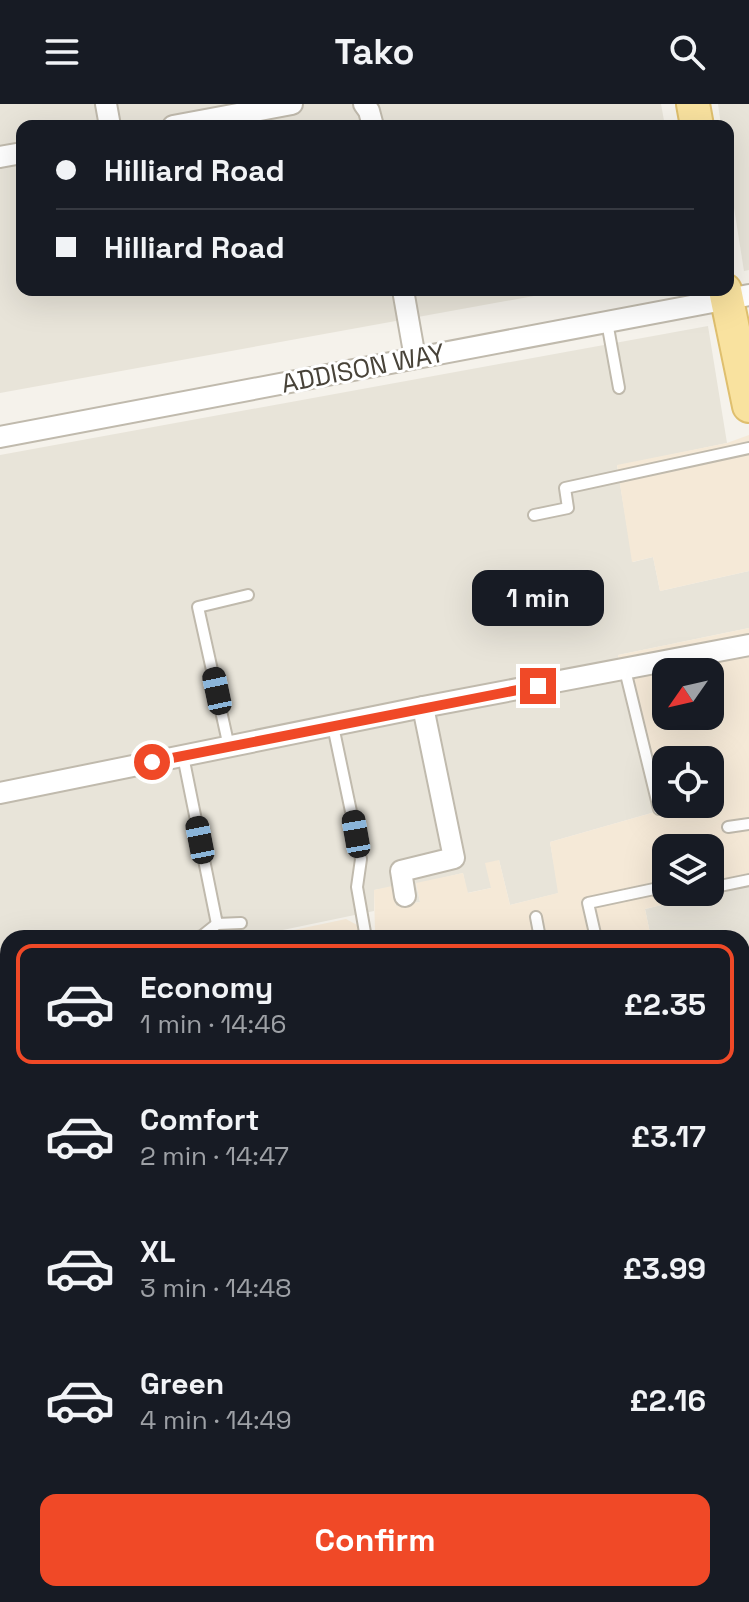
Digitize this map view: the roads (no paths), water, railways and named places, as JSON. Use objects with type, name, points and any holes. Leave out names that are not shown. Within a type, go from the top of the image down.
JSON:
[{"type":"main road","points":[[734,294],[749,406]]},
{"type":"street","points":[[205,120],[292,104]]},
{"type":"street","points":[[404,296],[415,358]]},
{"type":"street","name":"ADDISON WAY","points":[[0,437],[607,322],[725,296]]},
{"type":"street","points":[[0,793],[749,645]]},
{"type":"street","points":[[405,896],[401,871],[454,858],[423,707]]},
{"type":"lane","points":[[607,322],[619,388]]},
{"type":"lane","points":[[534,515],[568,508],[565,488],[749,448]]},
{"type":"lane","points":[[229,747],[198,607],[248,595]]},
{"type":"lane","points":[[625,670],[652,780]]},
{"type":"lane","points":[[333,726],[361,859],[357,887],[365,930]]},
{"type":"lane","points":[[183,756],[217,924]]},
{"type":"lane","points":[[728,827],[749,824]]},
{"type":"lane","points":[[724,885],[749,880]]},
{"type":"lane","points":[[594,930],[588,903],[652,889]]},
{"type":"lane","points":[[536,917],[538,930]]},
{"type":"lane","points":[[210,930],[217,924],[241,923]]}]
